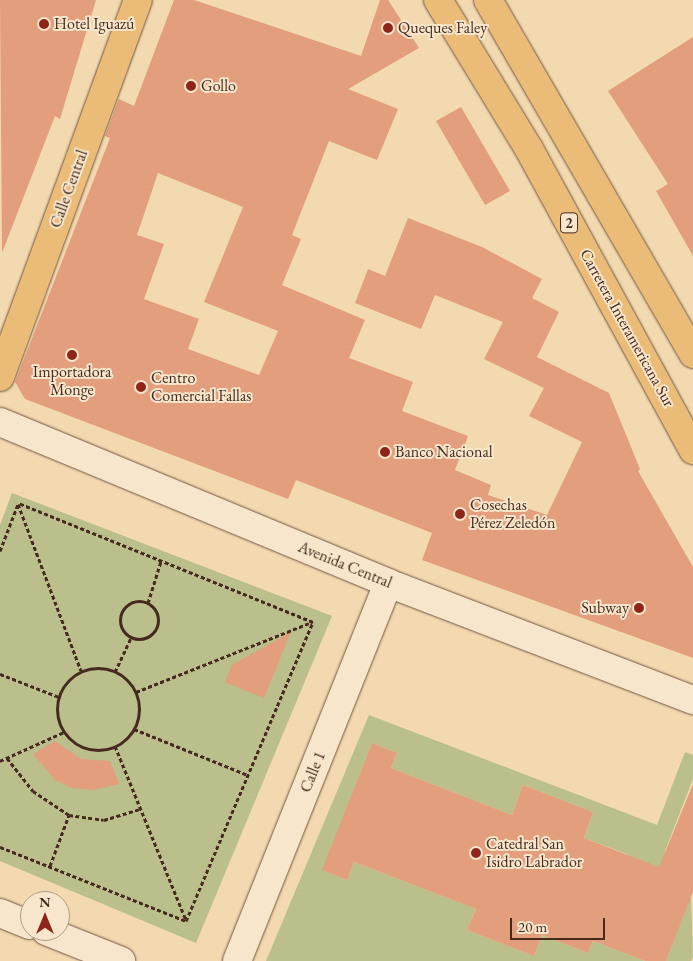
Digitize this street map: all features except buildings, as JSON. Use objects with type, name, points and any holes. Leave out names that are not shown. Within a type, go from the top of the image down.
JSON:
[{"type":"main road","name":"Calle Central","points":[[0,377],[138,0]]},
{"type":"main road","name":"Carretera Interamericana Sur","points":[[438,0],[529,149],[693,450]]},
{"type":"main road","points":[[488,0],[693,354]]},
{"type":"street","name":"Avenida Central","points":[[0,422],[388,583],[693,700]]},
{"type":"street","name":"Calle 1","points":[[237,961],[388,583]]},
{"type":"street","points":[[0,913],[20,921]]},
{"type":"street","points":[[70,940],[122,961]]},
{"type":"path","points":[[0,551],[18,503]]},
{"type":"path","points":[[18,503],[313,622]]},
{"type":"path","points":[[18,503],[81,671]]},
{"type":"path","points":[[148,603],[161,561]]},
{"type":"path","points":[[130,603],[148,603],[157,612],[156,630],[146,638],[131,637],[121,625],[121,613],[130,603]]},
{"type":"path","points":[[136,692],[313,622]]},
{"type":"path","points":[[186,921],[313,622]]},
{"type":"path","points":[[115,672],[131,637]]},
{"type":"path","points":[[94,668],[115,672],[136,692],[138,717],[134,729],[115,746],[87,748],[64,732],[58,719],[60,697],[69,679],[81,671],[94,668]]},
{"type":"path","points":[[0,674],[60,697]]},
{"type":"path","points":[[134,729],[248,775]]},
{"type":"path","points":[[0,761],[64,732]]},
{"type":"path","points":[[115,746],[186,921]]},
{"type":"path","points":[[7,758],[33,791],[69,815],[104,820],[140,809]]},
{"type":"path","points":[[50,866],[69,815]]},
{"type":"path","points":[[0,847],[186,921]]},
{"type":"green space","points":[[12,493],[332,616],[196,943],[0,861],[0,525]]},
{"type":"green space","points":[[369,715],[657,825],[685,752],[693,755],[693,779],[665,851],[680,858],[669,887],[627,854],[584,838],[593,812],[523,785],[512,815],[391,768],[397,753],[372,743],[323,870],[347,880],[354,862],[476,909],[467,930],[534,956],[542,935],[588,953],[593,941],[645,961],[266,961]]},
{"type":"green space","points":[[691,896],[693,957],[691,961],[666,961]]},
{"type":"place","name":"Hotel Iguazú","points":[[44,24]]},
{"type":"place","name":"Queques Faley","points":[[388,28]]},
{"type":"place","name":"Gollo","points":[[191,86]]},
{"type":"place","name":"Importadora Monge","points":[[72,355]]},
{"type":"place","name":"Centro Comercial Fallas","points":[[141,387]]},
{"type":"place","name":"Banco Nacional","points":[[385,452]]},
{"type":"place","name":"Cosechas Pérez Zeledón","points":[[460,514]]},
{"type":"place","name":"Subway","points":[[639,608]]},
{"type":"place","name":"Catedral San Isidro Labrador","points":[[476,853]]}]
